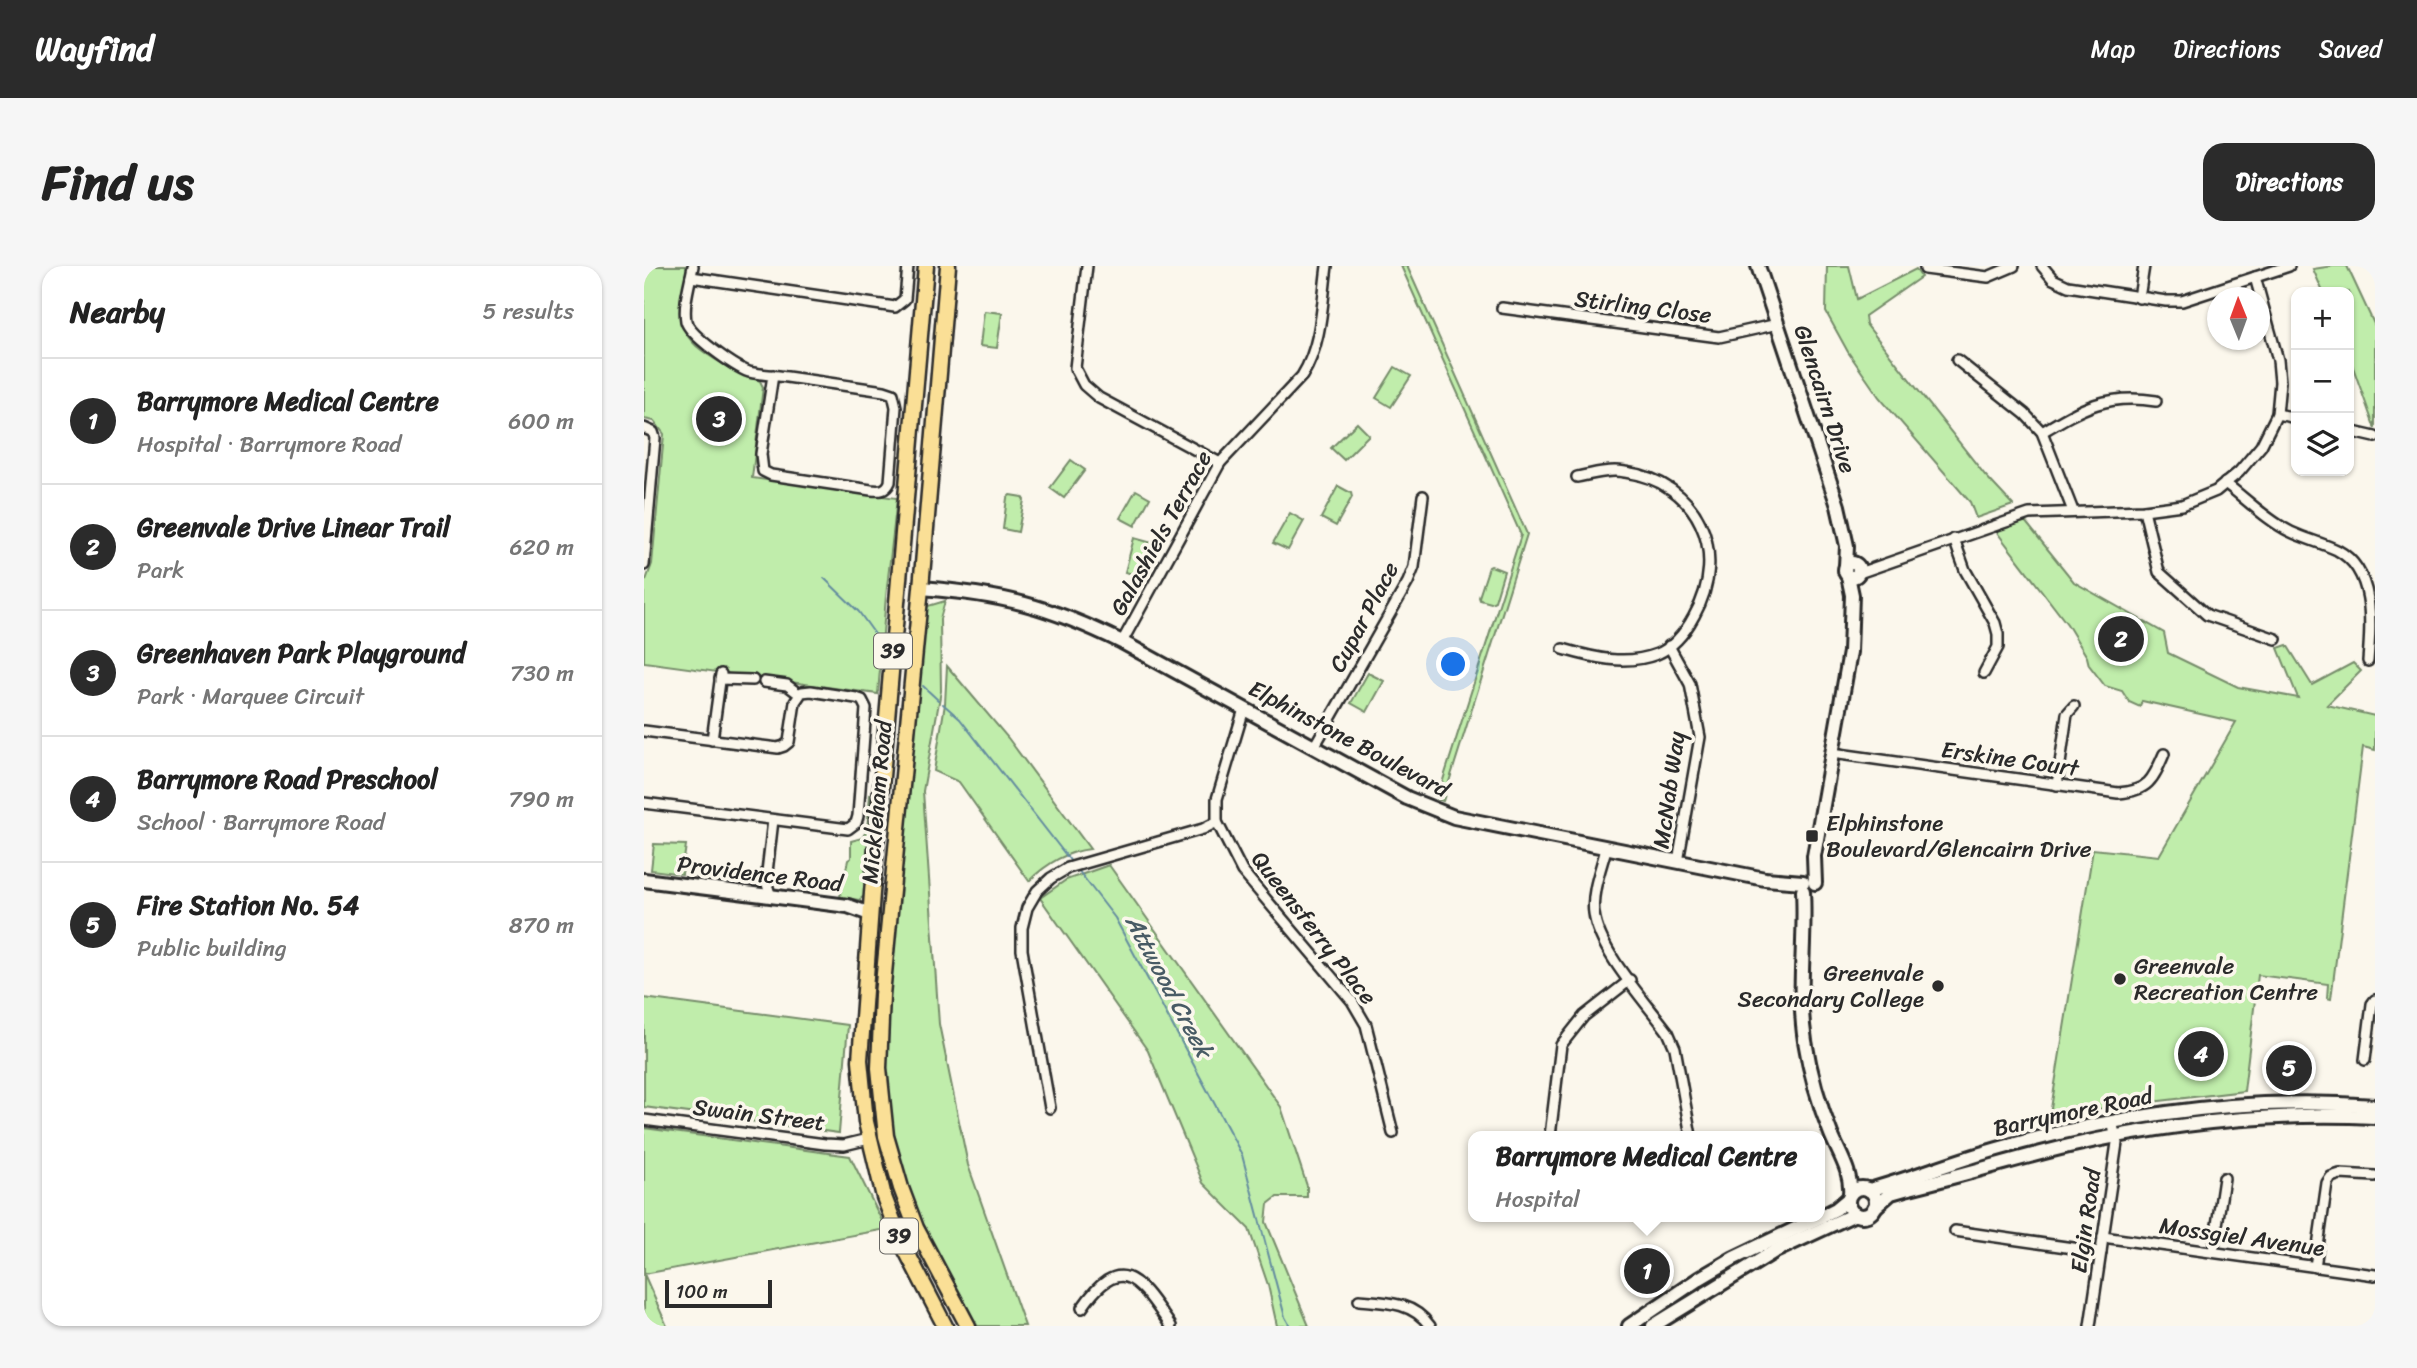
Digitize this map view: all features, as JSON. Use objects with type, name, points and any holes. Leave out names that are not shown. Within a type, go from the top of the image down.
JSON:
[{"type":"main road","name":"Mickleham Road","points":[[926,266],[872,893],[859,910],[861,1083],[869,1139],[891,1218],[945,1326]]},
{"type":"main road","name":"Mickleham Road","points":[[948,266],[879,1045],[885,1128],[898,1179],[912,1220],[968,1326]]},
{"type":"main road","points":[[903,536],[911,502],[922,495],[927,501]]},
{"type":"main road","points":[[859,910],[879,913],[891,894]]},
{"type":"street","points":[[693,266],[686,319],[692,332],[746,371],[884,391],[894,396],[896,407],[890,482],[885,489],[877,491],[768,475],[763,471],[761,458],[773,375]]},
{"type":"street","points":[[691,277],[895,307],[905,299],[908,266]]},
{"type":"street","points":[[1087,266],[1075,368],[1084,386],[1099,398],[1220,463]]},
{"type":"street","name":"Galashiels Terrace","points":[[1122,642],[1220,463],[1302,376],[1310,363],[1317,341],[1327,266]]},
{"type":"street","name":"Glencairn Drive","points":[[1758,266],[1838,506],[1854,570],[1850,652],[1807,887],[1801,948],[1804,1041],[1816,1094],[1847,1170],[1851,1184],[1849,1197]]},
{"type":"street","points":[[1925,266],[1925,269],[1988,277],[2014,266]]},
{"type":"street","points":[[2042,266],[2053,279],[2068,286],[2139,298],[2182,300],[2289,266]]},
{"type":"street","points":[[2139,298],[2144,266]]},
{"type":"street","points":[[1854,570],[1877,565],[2029,514],[2144,510],[2194,502],[2225,484],[2261,446],[2277,414],[2280,382],[2278,360],[2255,277]]},
{"type":"street","name":"Stirling Close","points":[[1502,308],[1719,337],[1778,324]]},
{"type":"street","points":[[1957,360],[2025,414],[2042,432],[2073,511]]},
{"type":"street","points":[[2042,432],[2092,404],[2114,398],[2156,401]]},
{"type":"street","points":[[2277,414],[2291,417]]},
{"type":"street","points":[[644,428],[653,432],[655,438],[646,568]]},
{"type":"street","points":[[2354,432],[2375,437]]},
{"type":"street","points":[[1563,649],[1597,659],[1632,660],[1659,653],[1685,632],[1702,603],[1709,571],[1705,530],[1689,502],[1660,481],[1623,471],[1577,477]]},
{"type":"street","points":[[2225,484],[2288,531],[2339,551],[2353,560],[2364,575],[2370,592],[2372,607],[2368,661]]},
{"type":"street","name":"Cupar Place","points":[[1314,747],[1408,582],[1414,567],[1423,496]]},
{"type":"street","points":[[2144,510],[2159,572],[2207,615],[2276,639]]},
{"type":"street","points":[[1954,539],[1965,570],[1995,623],[1998,634],[1998,647],[1984,673]]},
{"type":"street","name":"Elphinstone Boulevard","points":[[921,588],[972,592],[1038,606],[1079,621],[1407,798],[1454,817],[1807,887]]},
{"type":"street","name":"McNab Way","points":[[1669,646],[1690,684],[1700,737],[1678,862]]},
{"type":"street","points":[[712,740],[721,676],[753,680]]},
{"type":"street","points":[[764,682],[787,685],[799,694]]},
{"type":"street","points":[[644,731],[775,748],[784,746],[790,738],[795,702],[799,694],[811,691],[856,698],[866,705],[856,823],[845,829],[644,803]]},
{"type":"street","points":[[2057,785],[2067,715],[2074,706]]},
{"type":"street","points":[[1050,1108],[1021,950],[1022,928],[1027,908],[1037,891],[1068,868],[1203,829],[1217,822],[1219,790],[1244,709]]},
{"type":"street","name":"Erskine Court","points":[[1832,753],[2118,793],[2134,792],[2147,785],[2164,754]]},
{"type":"street","points":[[771,897],[766,881],[774,820]]},
{"type":"street","name":"Queensferry Place","points":[[1217,822],[1242,871],[1352,1001],[1366,1025],[1393,1133]]},
{"type":"street","points":[[1606,849],[1593,911],[1597,929],[1605,946],[1668,1032],[1675,1048],[1690,1131]]},
{"type":"street","name":"Providence Road","points":[[644,880],[859,910]]},
{"type":"street","points":[[859,910],[872,893]]},
{"type":"street","points":[[1551,1131],[1561,1045],[1584,1016],[1630,980]]},
{"type":"street","points":[[2365,1060],[2375,1000]]},
{"type":"street","name":"Barrymore Road","points":[[1866,1189],[2000,1148],[2112,1121],[2257,1104],[2375,1106]]},
{"type":"street","name":"Barrymore Road","points":[[1874,1208],[1891,1193],[2116,1136],[2221,1120],[2375,1116]]},
{"type":"street","name":"Swain Street","points":[[644,1120],[825,1144],[844,1145],[869,1139]]},
{"type":"street","name":"Elgin Road","points":[[2090,1326],[2116,1136],[2112,1121]]},
{"type":"street","name":"Glencairn Drive","points":[[1847,1170],[1855,1183],[1866,1189]]},
{"type":"street","points":[[2315,1266],[2327,1183],[2331,1177],[2340,1174],[2375,1176]]},
{"type":"street","points":[[2213,1252],[2224,1178]]},
{"type":"street","points":[[1653,1326],[1775,1251],[1855,1214],[1865,1215],[1874,1208],[1874,1196],[1866,1189],[1849,1197],[1825,1214]]},
{"type":"street","points":[[1849,1197],[1849,1208],[1855,1214]]},
{"type":"street","points":[[1629,1326],[1666,1316],[1700,1278],[1748,1250],[1809,1222]]},
{"type":"street","points":[[1955,1231],[2101,1252]]},
{"type":"street","name":"Mossgiel Avenue","points":[[2103,1237],[2375,1275]]},
{"type":"street","points":[[1083,1308],[1097,1287],[1107,1279],[1119,1276],[1130,1278],[1143,1287],[1171,1326]]},
{"type":"street","points":[[1359,1300],[1395,1302],[1412,1309],[1430,1326]]},
{"type":"green space","points":[[644,266],[687,266],[682,319],[691,340],[700,349],[738,373],[760,381],[763,387],[752,478],[897,498],[878,694],[644,662],[644,579],[646,580],[652,564],[664,434],[654,421],[644,419]]},
{"type":"green space","points":[[1401,266],[1407,266],[1527,534],[1443,801],[1437,799],[1521,535]]},
{"type":"green space","points":[[1827,266],[1849,266],[1857,299],[1916,269],[1921,277],[1865,316],[1866,324],[1985,475],[2013,505],[1976,518],[1970,502],[1879,397],[1848,352],[1826,312]]},
{"type":"green space","points":[[2347,266],[2375,326],[2375,429],[2354,370],[2354,287],[2321,287],[2313,269]]},
{"type":"green space","points":[[984,311],[1002,313],[997,348],[980,346]]},
{"type":"green space","points":[[1395,367],[1411,376],[1391,407],[1376,398]]},
{"type":"green space","points":[[1357,423],[1369,435],[1344,460],[1331,448]]},
{"type":"green space","points":[[1071,460],[1085,470],[1064,498],[1050,488]]},
{"type":"green space","points":[[1338,486],[1351,493],[1352,497],[1336,526],[1321,518]]},
{"type":"green space","points":[[1136,490],[1150,498],[1135,526],[1120,518]]},
{"type":"green space","points":[[1010,495],[1022,497],[1024,500],[1018,532],[1003,529],[1007,498]]},
{"type":"green space","points":[[1290,513],[1304,521],[1288,550],[1273,543]]},
{"type":"green space","points":[[2025,521],[2074,582],[2164,633],[2168,653],[2238,687],[2298,698],[2278,648],[2287,645],[2312,685],[2353,663],[2361,671],[2327,705],[2375,716],[2375,750],[2363,747],[2331,999],[2327,998],[2328,984],[2258,975],[2244,1091],[2151,1102],[2128,1102],[2049,1121],[2093,849],[2159,856],[2236,722],[2142,701],[2140,707],[2129,702],[2122,691],[2105,686],[2089,665],[2067,624],[1996,531]]},
{"type":"green space","points":[[1134,538],[1152,543],[1142,576],[1125,572]]},
{"type":"green space","points":[[1491,566],[1504,571],[1495,601],[1491,603],[1480,600],[1479,597]]},
{"type":"green space","points":[[945,601],[940,619],[941,691],[923,791],[939,1024],[968,1165],[1025,1326],[973,1326],[924,1234],[900,1173],[886,1100],[885,1020],[925,611],[928,606]]},
{"type":"green space","points":[[947,666],[1008,738],[1090,849],[1056,860],[1029,881],[959,782],[934,771],[945,704]]},
{"type":"green space","points":[[1368,673],[1384,681],[1367,712],[1351,703]]},
{"type":"green space","points":[[870,795],[877,796],[869,892],[859,900],[840,897],[848,860],[851,858],[851,841],[862,838],[867,830]]},
{"type":"green space","points":[[654,844],[686,845],[682,874],[651,870]]},
{"type":"green space","points":[[1109,865],[1281,1107],[1307,1186],[1307,1197],[1277,1197],[1268,1204],[1266,1222],[1309,1326],[1277,1326],[1268,1285],[1249,1229],[1203,1183],[1148,1051],[1040,898],[1066,880]]},
{"type":"green space","points":[[644,998],[848,1025],[839,1133],[644,1107]]},
{"type":"green space","points":[[644,1128],[850,1156],[886,1229],[644,1274]]},
{"type":"green space","points":[[644,1274],[667,1326],[644,1326]]},
{"type":"waterway","name":"Attwood Creek","points":[[824,578],[859,612],[887,651]]},
{"type":"waterway","name":"Attwood Creek","points":[[923,686],[938,700]]},
{"type":"waterway","name":"Attwood Creek","points":[[943,704],[960,719],[1072,863]]},
{"type":"waterway","name":"Attwood Creek","points":[[1078,870],[1115,918],[1242,1155],[1285,1317],[1290,1326]]},
{"type":"place","name":"Greenhaven Park Playground","points":[[719,419]]},
{"type":"place","name":"Greenvale Drive Linear Trail","points":[[2121,639]]},
{"type":"place","name":"Elphinstone Boulevard/Glencairn Drive","points":[[1812,836]]},
{"type":"place","name":"Greenvale Recreation Centre","points":[[2120,979]]},
{"type":"place","name":"Greenvale Secondary College","points":[[1938,986]]},
{"type":"place","name":"Barrymore Road Preschool","points":[[2201,1054]]},
{"type":"place","name":"Fire Station No. 54","points":[[2289,1068]]},
{"type":"place","name":"Barrymore Medical Centre","points":[[1647,1271]]}]
